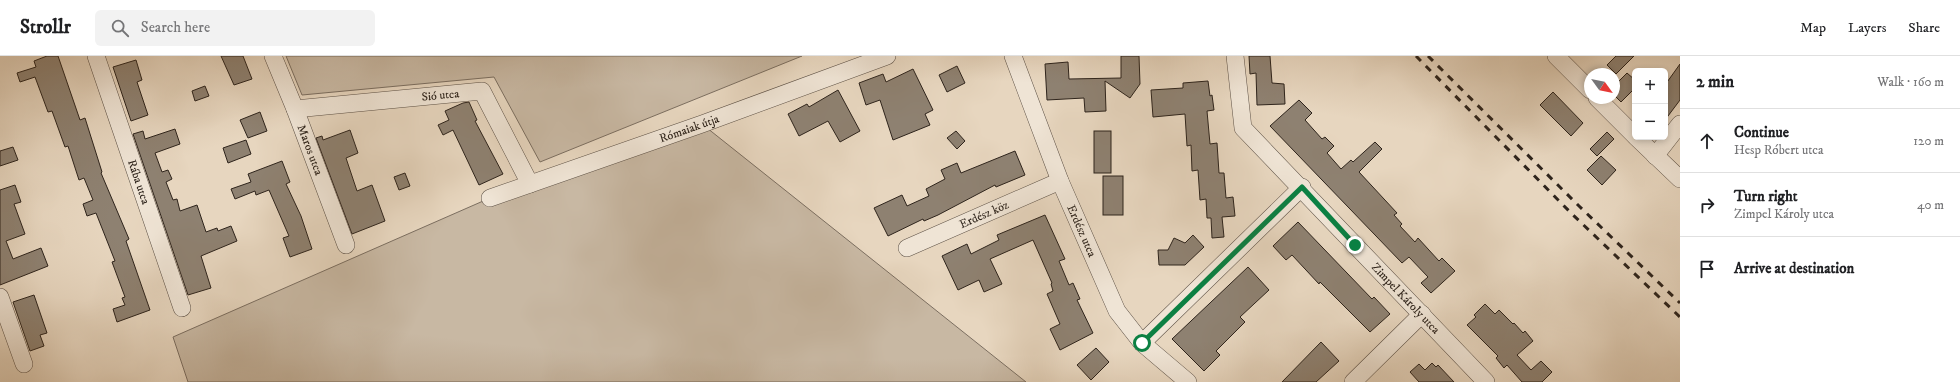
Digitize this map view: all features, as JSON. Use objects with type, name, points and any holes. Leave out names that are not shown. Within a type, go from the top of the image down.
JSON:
[{"type":"street","name":"Rába utca","points":[[96,56],[182,308]]},
{"type":"street","name":"Maros utca","points":[[273,56],[346,245]]},
{"type":"street","name":"Rómaiak útja","points":[[490,198],[702,124],[887,56]]},
{"type":"street","name":"Erdész utca","points":[[1013,56],[1060,181],[1117,311],[1142,343],[1188,382]]},
{"type":"street","name":"Zimpel Károly utca","points":[[1235,56],[1243,128],[1302,187],[1486,382]]},
{"type":"street","points":[[1556,56],[1584,84]]},
{"type":"street","name":"Sió utca","points":[[294,108],[482,91],[530,184]]},
{"type":"street","points":[[1603,104],[1632,134]]},
{"type":"street","points":[[1655,156],[1680,124]]},
{"type":"street","points":[[1638,140],[1680,179]]},
{"type":"street","name":"Erdész köz","points":[[907,248],[1060,181]]},
{"type":"street","points":[[1142,343],[1302,187]]},
{"type":"street","points":[[0,297],[24,364]]},
{"type":"street","points":[[1353,382],[1422,314]]},
{"type":"shaded area","points":[[286,56],[802,56],[540,162],[494,77],[302,95]]},
{"type":"shaded area","points":[[702,124],[1026,382],[188,382],[173,337],[490,198]]},
{"type":"building","points":[[47,56],[58,56],[80,120],[85,118],[102,172],[101,173],[129,239],[126,241],[150,310],[117,322],[113,309],[125,305],[122,298],[125,297],[112,262],[115,261],[96,213],[87,216],[83,204],[93,200],[84,178],[79,180],[68,146],[65,147],[52,111],[48,112],[35,77],[20,82],[17,73],[36,67],[34,61]]},
{"type":"building","points":[[221,56],[243,56],[252,79],[234,85]]},
{"type":"building","points":[[1121,56],[1139,56],[1140,84],[1130,98],[1105,81],[1106,111],[1085,112],[1084,98],[1047,100],[1045,64],[1068,62],[1069,79],[1121,78]]},
{"type":"building","points":[[1249,56],[1270,56],[1272,83],[1284,84],[1285,104],[1257,105],[1256,73],[1250,74]]},
{"type":"building","points":[[1616,56],[1634,56],[1620,70],[1620,68],[1610,68],[1607,65]]},
{"type":"building","points":[[136,60],[142,80],[137,82],[148,115],[131,121],[113,67]]},
{"type":"building","points":[[1680,64],[1680,100],[1668,116],[1668,104],[1668,81]]},
{"type":"building","points":[[957,66],[965,83],[947,92],[939,75]]},
{"type":"building","points":[[913,69],[933,110],[925,114],[930,125],[893,140],[880,100],[866,105],[859,83],[883,74],[886,82]]},
{"type":"building","points":[[1627,73],[1632,77],[1632,91],[1621,102],[1620,101],[1620,80]]},
{"type":"building","points":[[1208,81],[1214,110],[1207,111],[1210,144],[1217,143],[1219,173],[1224,173],[1226,198],[1233,197],[1235,216],[1222,217],[1224,237],[1212,238],[1211,218],[1207,218],[1206,199],[1200,200],[1198,170],[1192,171],[1191,145],[1187,146],[1185,114],[1153,117],[1151,90],[1183,88],[1183,83]]},
{"type":"building","points":[[205,86],[209,96],[195,101],[192,91]]},
{"type":"building","points":[[838,90],[860,131],[840,142],[828,121],[799,136],[788,114],[807,104],[809,107]]},
{"type":"building","points":[[1553,92],[1583,123],[1571,136],[1540,105]]},
{"type":"building","points":[[1299,100],[1312,113],[1305,120],[1322,139],[1325,137],[1334,146],[1327,153],[1341,169],[1351,160],[1353,162],[1375,142],[1382,149],[1359,172],[1397,213],[1394,215],[1402,224],[1400,226],[1415,242],[1418,238],[1439,261],[1442,258],[1455,271],[1431,293],[1421,283],[1428,277],[1409,257],[1402,263],[1270,126]]},
{"type":"building","points":[[469,102],[477,120],[475,121],[503,174],[479,185],[453,130],[443,135],[438,125],[449,120],[445,111]]},
{"type":"building","points":[[260,112],[267,131],[248,138],[240,120]]},
{"type":"building","points":[[175,129],[180,144],[155,153],[162,172],[168,170],[172,179],[166,182],[173,200],[177,199],[180,211],[197,205],[206,232],[217,228],[218,231],[231,226],[237,241],[201,256],[211,288],[188,295],[133,134],[143,131],[145,139]]},
{"type":"building","points":[[350,130],[358,153],[346,158],[357,191],[372,185],[385,221],[352,234],[316,138],[322,136],[323,140]]},
{"type":"building","points":[[956,131],[965,141],[957,149],[947,138]]},
{"type":"building","points":[[1094,131],[1111,131],[1111,173],[1094,173]]},
{"type":"building","points":[[1607,132],[1614,139],[1597,156],[1590,149]]},
{"type":"building","points":[[246,140],[251,154],[228,163],[223,148]]},
{"type":"building","points":[[13,147],[18,160],[0,166],[0,151]]},
{"type":"building","points":[[1015,151],[1025,175],[996,187],[995,185],[938,215],[924,221],[923,219],[888,236],[874,208],[902,195],[907,206],[929,196],[926,189],[945,179],[941,170],[957,163],[961,173]]},
{"type":"building","points":[[1601,156],[1616,170],[1602,185],[1587,170]]},
{"type":"building","points":[[282,161],[290,182],[286,184],[301,216],[312,249],[290,257],[283,238],[289,236],[269,190],[256,195],[255,191],[235,199],[231,189],[251,182],[248,174]]},
{"type":"building","points":[[405,173],[410,186],[399,190],[394,177]]},
{"type":"building","points":[[1103,176],[1123,176],[1123,215],[1103,215]]},
{"type":"building","points":[[15,185],[21,202],[14,204],[25,234],[6,241],[13,259],[41,248],[48,266],[0,285],[0,190]]},
{"type":"building","points":[[1045,215],[1065,259],[1059,261],[1069,285],[1073,283],[1080,299],[1077,300],[1093,333],[1060,350],[1050,329],[1060,324],[1047,294],[1053,291],[1052,283],[1033,240],[990,259],[1002,284],[984,292],[979,280],[958,290],[942,256],[967,244],[971,254],[999,240],[997,235]]},
{"type":"building","points":[[1298,222],[1372,299],[1374,297],[1390,314],[1370,332],[1320,282],[1319,284],[1292,255],[1286,260],[1273,246]]},
{"type":"building","points":[[1193,235],[1204,247],[1185,265],[1159,265],[1158,250],[1168,250],[1174,238],[1185,243]]},
{"type":"building","points":[[1248,267],[1269,290],[1240,317],[1245,322],[1216,351],[1220,355],[1204,371],[1172,339]]},
{"type":"building","points":[[34,295],[47,333],[40,335],[44,346],[30,351],[13,302]]},
{"type":"building","points":[[1485,304],[1495,314],[1499,310],[1523,333],[1525,331],[1533,341],[1517,355],[1531,370],[1541,361],[1552,372],[1542,382],[1522,382],[1507,365],[1504,368],[1496,358],[1498,356],[1467,325],[1476,317],[1474,315]]},
{"type":"building","points":[[1321,342],[1339,361],[1316,382],[1282,382]]},
{"type":"building","points":[[1096,348],[1109,362],[1091,380],[1077,365]]},
{"type":"building","points":[[1432,363],[1436,367],[1438,365],[1454,382],[1419,382],[1410,372],[1419,364],[1425,370]]},
{"type":"railway","points":[[1416,56],[1572,214],[1680,317]]},
{"type":"railway","points":[[1428,56],[1579,206],[1680,303]]},
{"type":"route","points":[[1142,343],[1302,187],[1355,245]]}]
